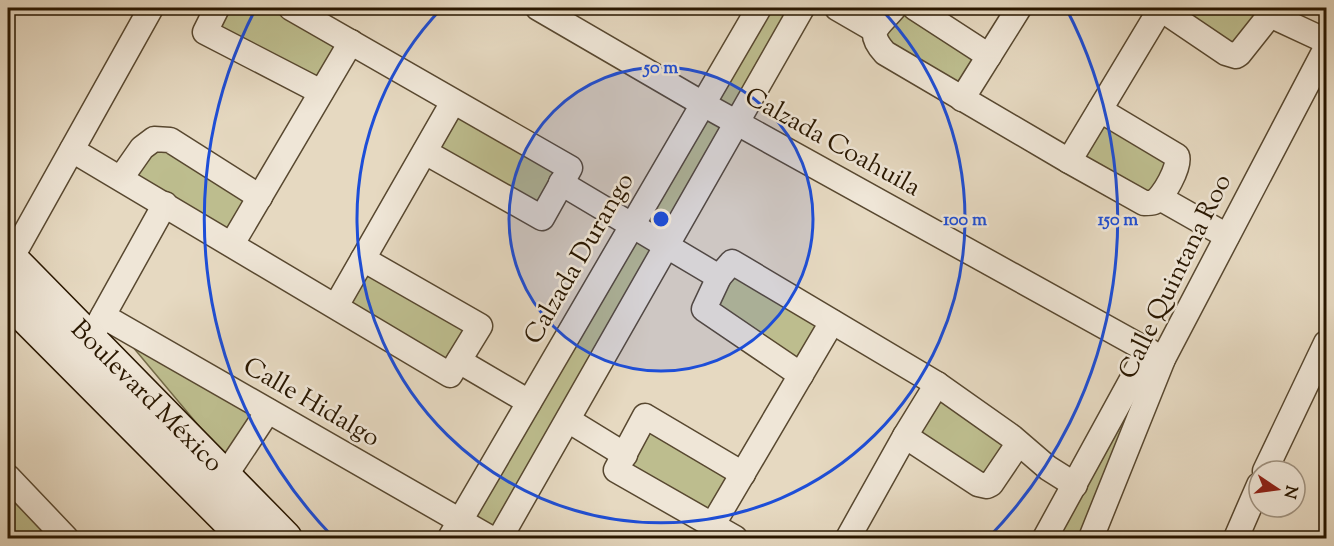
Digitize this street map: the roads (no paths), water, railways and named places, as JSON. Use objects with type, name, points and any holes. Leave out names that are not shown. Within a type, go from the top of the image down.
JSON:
[{"type":"main road","name":"Boulevard México","points":[[9,260],[96,328],[225,476],[285,538]]},
{"type":"main road","name":"Boulevard México","points":[[8,299],[246,538]]},
{"type":"street","points":[[9,260],[151,8]]},
{"type":"street","points":[[217,8],[205,32],[321,92]]},
{"type":"street","points":[[291,8],[570,168],[542,218],[424,152]]},
{"type":"street","name":"Calzada Coahuila","points":[[538,8],[703,104],[1155,355]]},
{"type":"street","name":"Calzada Durango","points":[[455,530],[759,8]]},
{"type":"street","points":[[500,538],[802,8]]},
{"type":"street","points":[[837,8],[875,30]]},
{"type":"street","points":[[894,8],[875,30],[874,36],[877,43],[885,52],[1069,161],[1144,203],[1152,203],[1160,198],[1179,165],[1178,156],[1100,110]]},
{"type":"street","points":[[915,8],[989,56]]},
{"type":"street","points":[[962,99],[1019,8]]},
{"type":"street","points":[[1069,161],[1161,8],[1226,53],[1236,56],[1269,11],[1326,41]]},
{"type":"street","points":[[232,244],[351,42]]},
{"type":"street","name":"Calle Quintana Roo","points":[[1045,538],[1074,485],[1227,236],[1326,48]]},
{"type":"street","points":[[336,306],[453,102]]},
{"type":"street","points":[[121,178],[142,148],[154,139],[170,140],[260,197]]},
{"type":"street","points":[[72,150],[450,375],[480,326],[363,259]]},
{"type":"street","points":[[561,183],[719,277]]},
{"type":"street","points":[[1160,198],[1227,236]]},
{"type":"street","points":[[96,328],[165,204]]},
{"type":"street","points":[[801,375],[704,309],[719,277],[732,262],[937,384],[1012,437],[1018,444],[1074,485]]},
{"type":"street","points":[[712,526],[832,322]]},
{"type":"street","name":"Calle Hidalgo","points":[[96,328],[268,411],[455,530],[490,538]]},
{"type":"street","points":[[1271,459],[1326,343]]},
{"type":"street","name":"Calle Quintana Roo","points":[[1092,538],[1155,355]]},
{"type":"street","points":[[459,361],[529,402]]},
{"type":"street","points":[[848,538],[937,384]]},
{"type":"street","points":[[225,476],[268,411]]},
{"type":"street","points":[[735,538],[616,470],[645,416],[743,474]]},
{"type":"street","points":[[568,420],[625,455]]},
{"type":"street","points":[[905,436],[978,484],[987,486],[991,484],[1018,444]]},
{"type":"street","points":[[8,477],[52,534]]},
{"type":"street","points":[[1236,538],[1247,513]]}]
